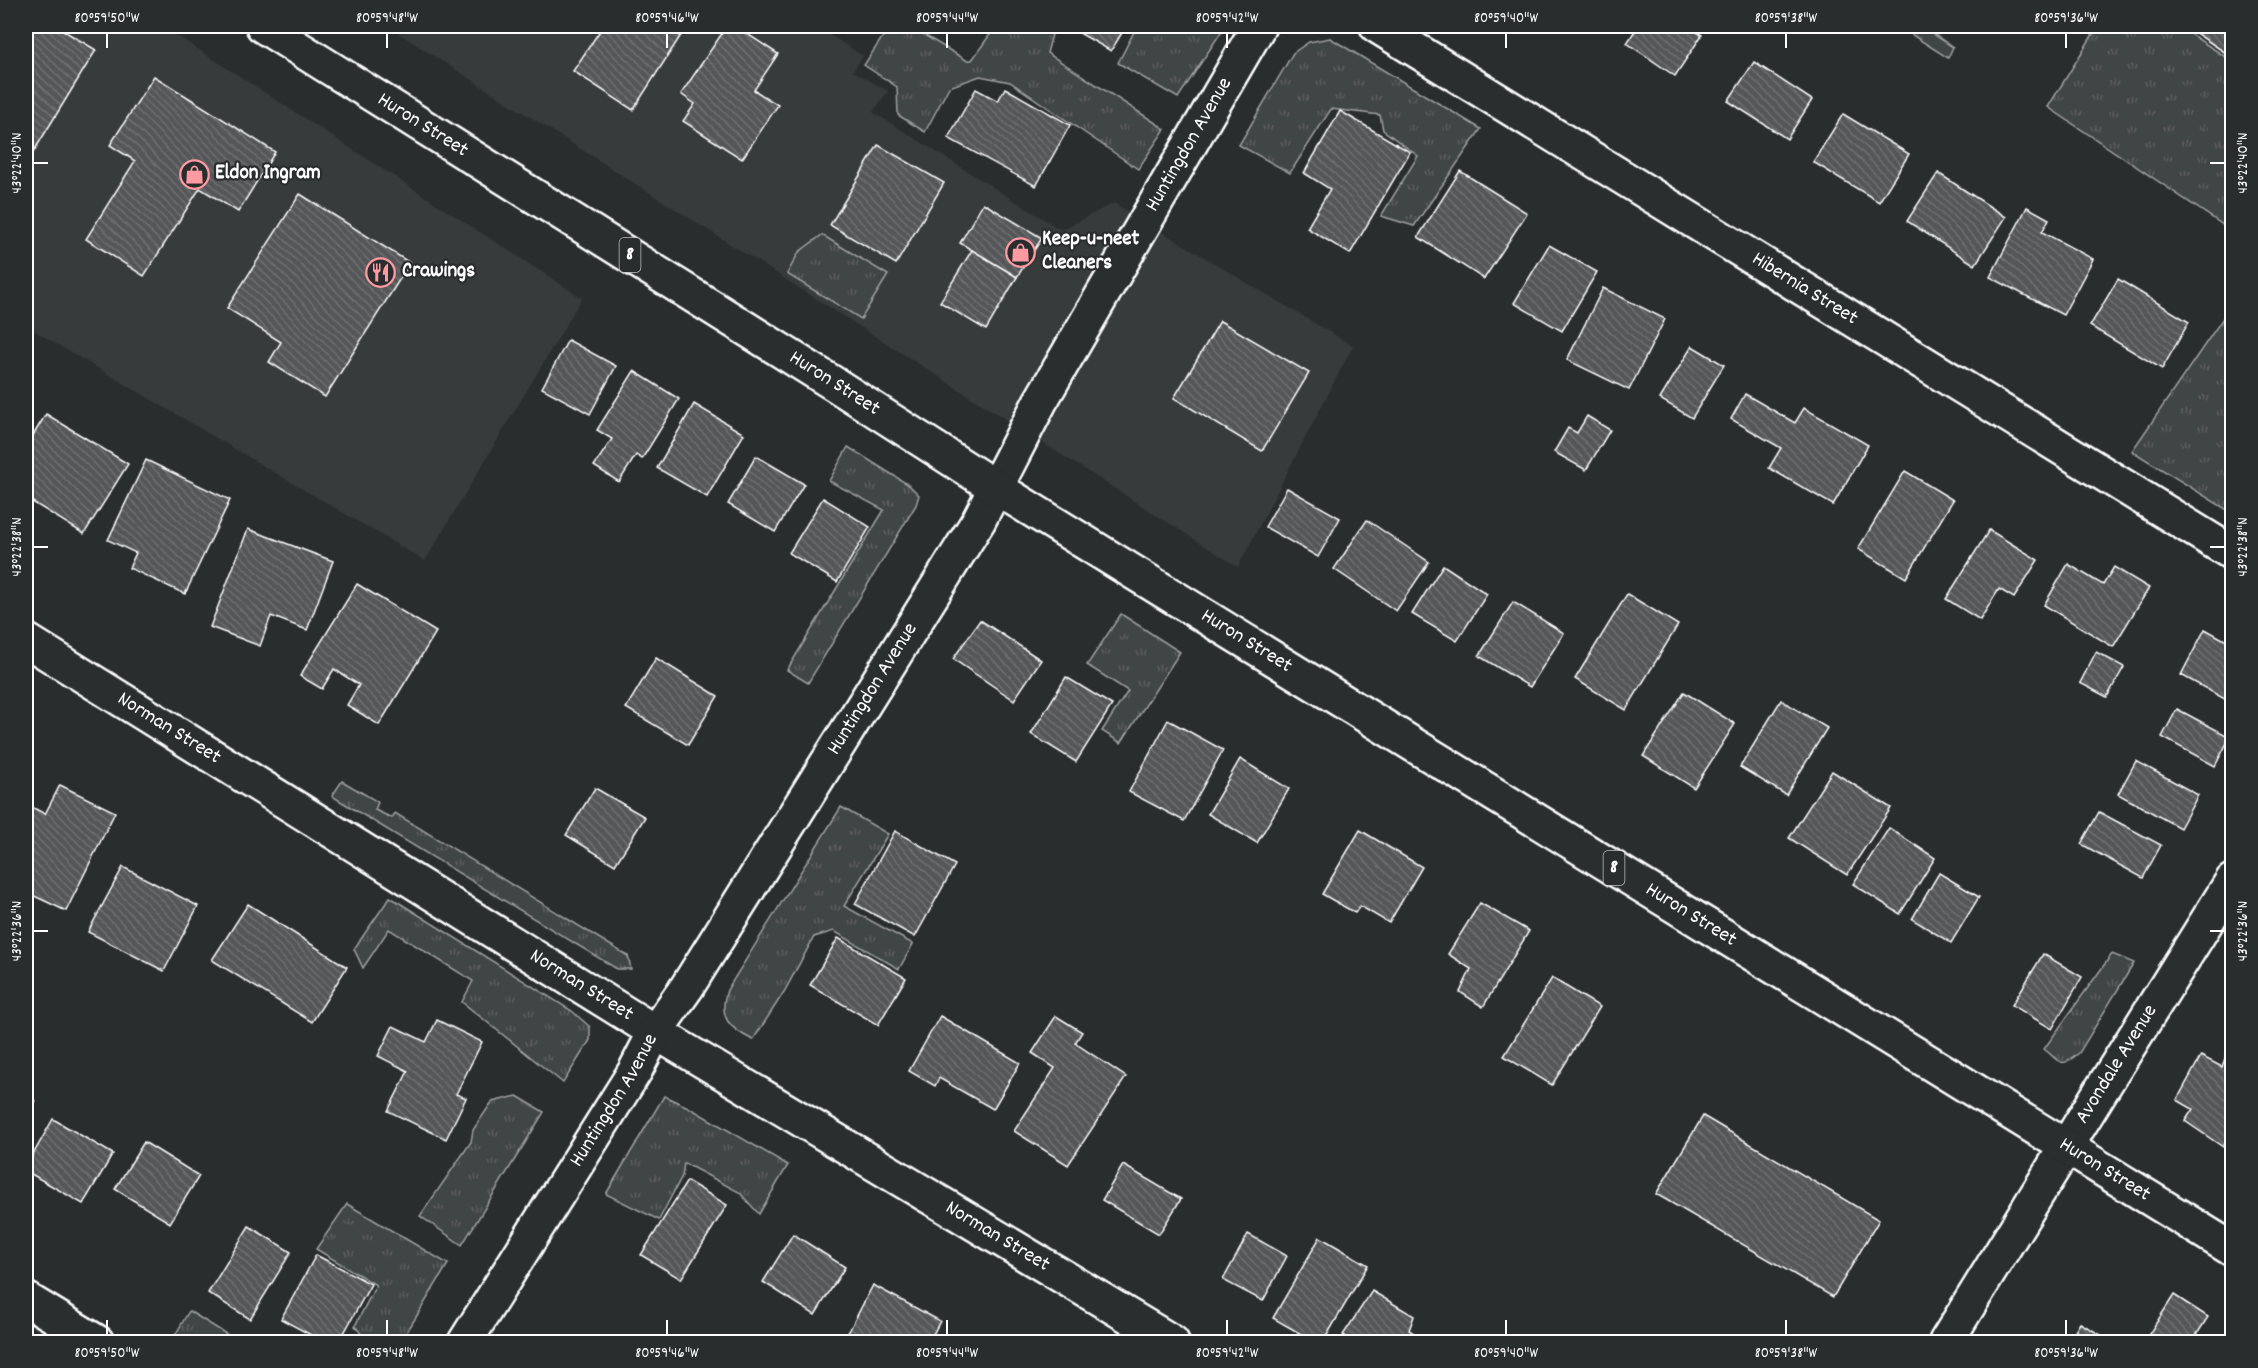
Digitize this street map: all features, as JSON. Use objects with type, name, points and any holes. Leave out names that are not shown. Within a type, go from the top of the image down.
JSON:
[{"type":"street","name":"Huron Street","points":[[263,26],[995,487],[2232,1249]]},
{"type":"street","name":"Huntingdon Avenue","points":[[465,1342],[629,1081],[655,1032],[687,987],[979,520],[1040,402],[1259,26]]},
{"type":"street","name":"Hibernia Street","points":[[1377,26],[2232,553]]},
{"type":"street","name":"Norman Street","points":[[26,640],[655,1032],[1172,1342]]},
{"type":"street","name":"Avondale Avenue","points":[[1946,1342],[2232,881]]},
{"type":"street","points":[[26,1299],[97,1342]]},
{"type":"shaded area","points":[[26,26],[162,26],[582,298],[425,561],[26,326]]},
{"type":"shaded area","points":[[387,26],[816,26],[863,56],[853,71],[888,91],[873,112],[1061,230],[1114,203],[1353,346],[1238,567]]},
{"type":"green space","points":[[890,26],[909,26],[966,60],[972,60],[996,26],[1043,26],[1053,31],[1047,53],[1165,129],[1138,169],[1010,82],[980,76],[949,87],[925,132],[898,115],[897,87],[864,65]]},
{"type":"green space","points":[[1137,26],[1225,26],[1178,98],[1118,63]]},
{"type":"green space","points":[[1898,26],[1921,26],[1953,47],[1948,58]]},
{"type":"green space","points":[[2098,26],[2178,26],[2232,61],[2232,231],[2048,107]]},
{"type":"green space","points":[[1330,38],[1481,129],[1414,226],[1381,216],[1418,156],[1383,130],[1380,115],[1331,109],[1290,173],[1239,145],[1293,53],[1309,42]]},
{"type":"green space","points":[[822,235],[888,275],[861,319],[787,274],[799,252]]},
{"type":"green space","points":[[2225,315],[2232,319],[2232,513],[2132,451]]},
{"type":"green space","points":[[848,447],[909,485],[919,495],[916,505],[808,683],[787,670],[884,510],[829,481]]},
{"type":"green space","points":[[1121,614],[1180,652],[1121,743],[1102,731],[1128,691],[1087,665]]},
{"type":"green space","points":[[342,781],[378,802],[375,810],[392,818],[395,813],[628,956],[631,969],[617,969],[332,796]]},
{"type":"green space","points":[[841,807],[888,834],[844,906],[913,944],[899,969],[834,931],[814,937],[784,992],[753,1040],[738,1031],[728,1021],[724,1008],[727,990]]},
{"type":"green space","points":[[390,897],[572,1011],[590,1027],[590,1040],[563,1083],[462,1002],[473,981],[389,929],[363,968],[354,949]]},
{"type":"green space","points":[[2112,954],[2134,963],[2079,1053],[2068,1061],[2058,1061],[2044,1049]]},
{"type":"green space","points":[[517,1096],[544,1112],[462,1245],[420,1216],[471,1142],[473,1130],[492,1102]]},
{"type":"green space","points":[[664,1096],[688,1107],[788,1165],[759,1214],[739,1192],[684,1163],[682,1176],[659,1220],[606,1194]]},
{"type":"green space","points":[[347,1204],[448,1264],[401,1342],[361,1342],[364,1337],[355,1326],[376,1285],[316,1249]]},
{"type":"green space","points":[[189,1311],[239,1342],[178,1342],[173,1339]]},
{"type":"building","points":[[26,26],[56,26],[96,50],[26,164]]},
{"type":"building","points":[[603,26],[680,26],[685,29],[633,110],[573,71]]},
{"type":"building","points":[[727,26],[735,26],[778,54],[754,90],[778,105],[742,159],[683,121],[695,104],[681,94]]},
{"type":"building","points":[[1067,26],[1126,26],[1111,51]]},
{"type":"building","points":[[1638,26],[1687,26],[1702,35],[1675,76],[1627,43]]},
{"type":"building","points":[[2185,26],[2232,26],[2232,57]]},
{"type":"building","points":[[1754,62],[1812,100],[1787,139],[1728,101]]},
{"type":"building","name":"Eldon Ingram","points":[[154,76],[275,152],[238,212],[200,188],[144,276],[86,239],[135,161],[110,145]]},
{"type":"building","points":[[1005,88],[1070,125],[1036,186],[948,138],[976,89],[998,101]]},
{"type":"building","points":[[1340,111],[1410,152],[1350,254],[1307,228],[1330,189],[1304,173]]},
{"type":"building","points":[[1843,114],[1909,154],[1879,202],[1813,162]]},
{"type":"building","points":[[878,145],[944,183],[896,264],[830,225]]},
{"type":"building","points":[[1460,171],[1527,213],[1484,279],[1418,237]]},
{"type":"building","points":[[1938,173],[2006,217],[1975,265],[1907,221]]},
{"type":"building","points":[[300,194],[410,263],[325,397],[269,362],[281,342],[227,308]]},
{"type":"building","points":[[983,203],[1042,238],[1017,277],[960,243]]},
{"type":"building","points":[[2027,207],[2049,219],[2042,232],[2093,259],[2063,315],[1990,277]]},
{"type":"building","points":[[1549,245],[1597,272],[1562,331],[1514,303]]},
{"type":"building","points":[[972,250],[1017,277],[986,330],[940,302]]},
{"type":"building","points":[[2118,279],[2189,322],[2162,369],[2090,326]]},
{"type":"building","points":[[1603,288],[1665,319],[1629,390],[1567,360]]},
{"type":"building","points":[[1220,321],[1309,373],[1262,451],[1174,398]]},
{"type":"building","points":[[568,340],[616,366],[590,414],[542,388]]},
{"type":"building","points":[[1692,346],[1724,365],[1692,418],[1660,399]]},
{"type":"building","points":[[634,371],[679,399],[642,459],[636,455],[619,482],[594,466],[612,439],[597,430]]},
{"type":"building","points":[[1745,394],[1795,423],[1804,408],[1868,445],[1833,505],[1769,468],[1781,448],[1731,419]]},
{"type":"building","points":[[694,404],[744,434],[707,497],[657,468]]},
{"type":"building","points":[[46,414],[128,464],[84,534],[26,498],[26,447]]},
{"type":"building","points":[[1587,416],[1610,430],[1586,470],[1554,452],[1568,428],[1577,433]]},
{"type":"building","points":[[756,456],[804,484],[775,532],[728,504]]},
{"type":"building","points":[[146,460],[230,500],[185,594],[129,568],[136,553],[108,540]]},
{"type":"building","points":[[1905,471],[1953,500],[1906,578],[1858,549]]},
{"type":"building","points":[[1287,488],[1340,518],[1318,557],[1265,527]]},
{"type":"building","points":[[823,498],[870,527],[837,582],[789,553]]},
{"type":"building","points":[[1367,520],[1429,562],[1396,611],[1334,569]]},
{"type":"building","points":[[248,529],[333,561],[307,630],[271,616],[260,646],[210,627]]},
{"type":"building","points":[[1989,530],[2038,560],[2014,598],[1999,589],[1980,620],[1946,599]]},
{"type":"building","points":[[2068,564],[2103,585],[2114,567],[2149,588],[2113,647],[2044,605]]},
{"type":"building","points":[[1443,565],[1487,594],[1457,641],[1412,614]]},
{"type":"building","points":[[357,584],[436,632],[379,725],[347,705],[359,685],[334,669],[322,689],[300,676]]},
{"type":"building","points":[[1627,594],[1678,625],[1626,710],[1575,679]]},
{"type":"building","points":[[1513,602],[1564,633],[1530,687],[1479,656]]},
{"type":"building","points":[[980,620],[1041,660],[1014,700],[953,659]]},
{"type":"building","points":[[2205,629],[2232,644],[2232,703],[2181,675]]},
{"type":"building","points":[[2096,652],[2124,667],[2107,697],[2080,683]]},
{"type":"building","points":[[656,658],[718,696],[688,745],[626,708]]},
{"type":"building","points":[[1066,677],[1112,705],[1076,762],[1031,734]]},
{"type":"building","points":[[1684,692],[1735,724],[1694,788],[1643,756]]},
{"type":"building","points":[[1781,700],[1827,728],[1786,795],[1740,767]]},
{"type":"building","points":[[2177,709],[2230,737],[2215,766],[2162,737]]},
{"type":"building","points":[[1168,720],[1223,750],[1184,821],[1129,792]]},
{"type":"building","points":[[1240,759],[1289,789],[1257,843],[1208,814]]},
{"type":"building","points":[[2136,761],[2198,795],[2180,828],[2118,794]]},
{"type":"building","points":[[1832,771],[1891,808],[1847,875],[1789,838]]},
{"type":"building","points":[[60,785],[115,812],[66,911],[26,892],[26,804],[45,814]]},
{"type":"building","points":[[595,788],[645,817],[615,865],[566,835]]},
{"type":"building","points":[[2099,812],[2161,845],[2143,878],[2081,844]]},
{"type":"building","points":[[1889,828],[1935,858],[1900,914],[1853,884]]},
{"type":"building","points":[[1360,830],[1422,867],[1389,923],[1360,906],[1355,913],[1322,894]]},
{"type":"building","points":[[895,831],[955,865],[915,937],[855,904]]},
{"type":"building","points":[[123,867],[198,906],[164,971],[88,932]]},
{"type":"building","points":[[1939,873],[1979,897],[1951,943],[1912,919]]},
{"type":"building","points":[[1480,903],[1529,931],[1483,1007],[1460,992],[1471,969],[1448,954]]},
{"type":"building","points":[[248,904],[347,967],[312,1022],[212,960]]},
{"type":"building","points":[[838,938],[906,978],[878,1025],[810,985]]},
{"type":"building","points":[[2043,954],[2082,977],[2052,1029],[2012,1005]]},
{"type":"building","points":[[1552,978],[1600,1007],[1552,1085],[1504,1056]]},
{"type":"building","points":[[940,1016],[1020,1063],[993,1109],[939,1078],[935,1086],[909,1071]]},
{"type":"building","points":[[1056,1016],[1082,1032],[1075,1043],[1126,1077],[1068,1165],[1014,1131],[1055,1068],[1032,1053]]},
{"type":"building","points":[[437,1020],[482,1042],[456,1094],[466,1098],[446,1139],[388,1111],[408,1071],[378,1056],[393,1026],[426,1042]]},
{"type":"building","points":[[2229,1047],[2232,1049],[2232,1132],[2223,1147],[2185,1121],[2193,1109],[2177,1100],[2201,1056],[2222,1067]]},
{"type":"building","points":[[26,1095],[35,1101],[26,1116]]},
{"type":"building","points":[[1703,1116],[1879,1220],[1833,1297],[1656,1194]]},
{"type":"building","points":[[53,1119],[113,1154],[83,1204],[26,1171],[26,1167]]},
{"type":"building","points":[[144,1142],[199,1176],[170,1223],[115,1189]]},
{"type":"building","points":[[1123,1165],[1181,1199],[1159,1234],[1102,1200]]},
{"type":"building","points":[[687,1181],[727,1205],[681,1279],[641,1255]]},
{"type":"building","points":[[249,1226],[291,1252],[250,1319],[208,1293]]},
{"type":"building","points":[[793,1234],[845,1267],[815,1315],[763,1282]]},
{"type":"building","points":[[1248,1234],[1287,1256],[1263,1301],[1223,1280]]},
{"type":"building","points":[[1320,1237],[1368,1265],[1323,1342],[1315,1342],[1273,1318]]},
{"type":"building","points":[[316,1255],[371,1284],[339,1342],[324,1342],[281,1319]]},
{"type":"building","points":[[873,1285],[940,1321],[929,1342],[861,1342],[847,1335]]},
{"type":"building","points":[[1372,1291],[1414,1316],[1409,1330],[1428,1342],[1354,1342],[1343,1335]]},
{"type":"building","points":[[2174,1295],[2208,1317],[2192,1342],[2144,1342]]},
{"type":"building","points":[[2080,1323],[2113,1342],[2069,1342]]},
{"type":"place","name":"Eldon Ingram","points":[[194,174]]},
{"type":"place","name":"Keep-u-neet Cleaners","points":[[1021,252]]},
{"type":"place","name":"Crawings","points":[[381,272]]}]
